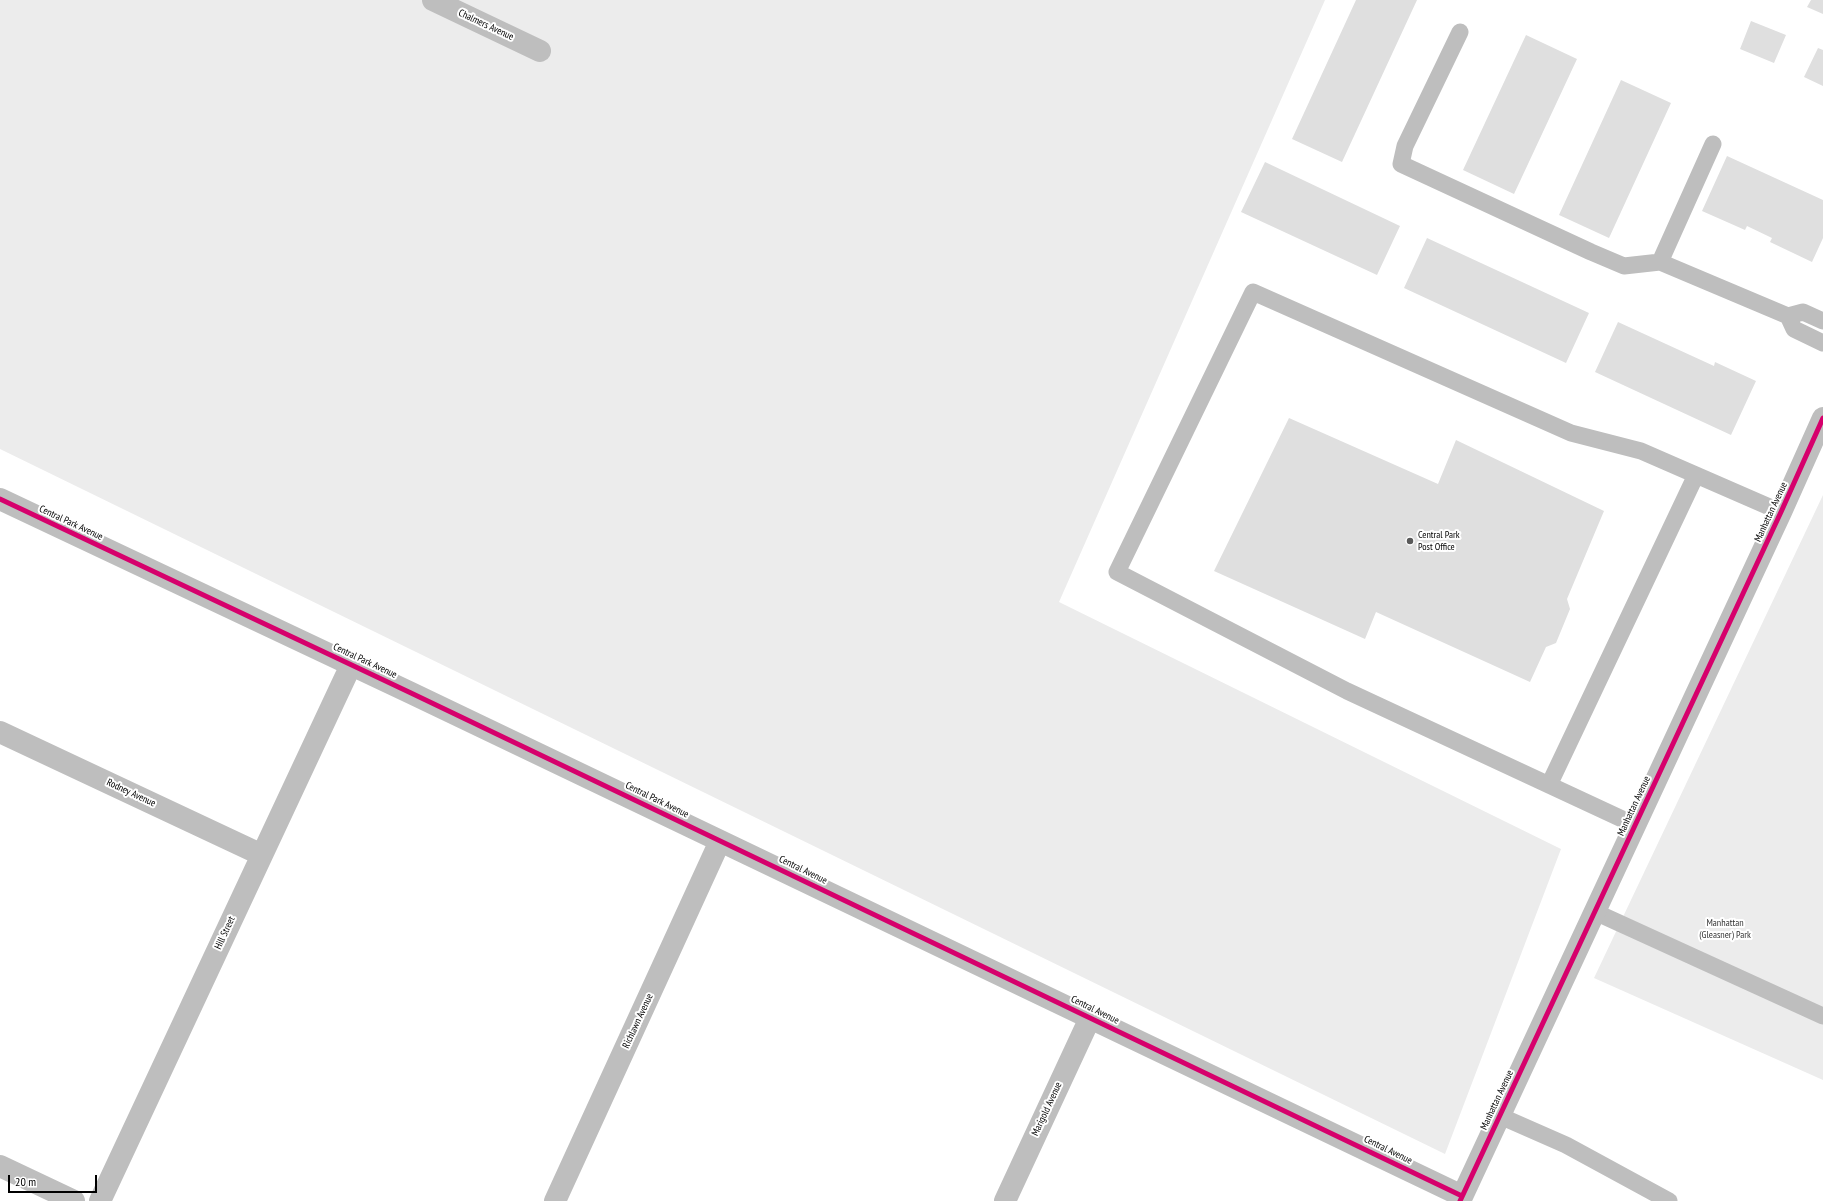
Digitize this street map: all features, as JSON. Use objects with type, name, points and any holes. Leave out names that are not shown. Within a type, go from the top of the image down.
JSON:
[{"type":"street","name":"Chalmers Avenue","points":[[433,0],[540,51]]},
{"type":"street","name":"Manhattan Avenue","points":[[1461,1198],[1781,512],[1823,418]]},
{"type":"street","name":"Central Park Avenue","points":[[0,499],[352,664],[720,841]]},
{"type":"street","name":"Hill Street","points":[[100,1201],[352,664]]},
{"type":"street","name":"Rodney Avenue","points":[[0,732],[262,855]]},
{"type":"street","name":"Central Avenue","points":[[720,841],[1461,1198]]},
{"type":"street","name":"Richlawn Avenue","points":[[555,1201],[720,841]]},
{"type":"street","name":"Marigold Avenue","points":[[1005,1201],[1090,1018]]},
{"type":"street","points":[[0,1166],[74,1201]]},
{"type":"lane","points":[[1460,32],[1405,146],[1401,164],[1624,266],[1660,262],[1788,316],[1803,312],[1823,321]]},
{"type":"lane","points":[[1660,262],[1713,144]]},
{"type":"lane","points":[[1635,825],[1347,692],[1117,572],[1253,292],[1571,433],[1641,451],[1781,512]]},
{"type":"lane","points":[[1788,316],[1794,329],[1823,343]]},
{"type":"lane","points":[[1548,785],[1696,475]]},
{"type":"lane","points":[[1595,912],[1823,1016]]},
{"type":"lane","points":[[1500,1116],[1566,1145],[1669,1201]]},
{"type":"green space","points":[[0,0],[1325,0],[1059,602],[1561,849],[1445,1154],[0,449]]},
{"type":"green space","name":"Manhattan (Gleasner) Park","points":[[1823,495],[1823,1080],[1594,978]]},
{"type":"building","points":[[1356,0],[1417,0],[1342,162],[1292,139]]},
{"type":"building","points":[[1811,0],[1823,0],[1823,14],[1807,7]]},
{"type":"building","points":[[1751,21],[1786,35],[1774,63],[1740,49]]},
{"type":"building","points":[[1526,35],[1577,59],[1514,194],[1463,170]]},
{"type":"building","points":[[1818,48],[1823,50],[1823,86],[1804,77]]},
{"type":"building","points":[[1621,80],[1671,103],[1609,238],[1559,215]]},
{"type":"building","points":[[1727,156],[1823,200],[1823,238],[1812,262],[1770,242],[1772,238],[1747,226],[1745,230],[1702,211]]},
{"type":"building","points":[[1265,162],[1400,226],[1377,275],[1241,212]]},
{"type":"building","points":[[1427,238],[1589,313],[1566,363],[1404,288]]},
{"type":"building","points":[[1618,322],[1714,366],[1715,362],[1756,381],[1731,435],[1595,372]]},
{"type":"building","name":"Central Park Post Office","points":[[1289,418],[1438,484],[1456,440],[1604,511],[1567,599],[1570,609],[1556,643],[1546,647],[1530,682],[1376,612],[1365,639],[1214,571]]},
{"type":"cycle path","points":[[1460,1201],[1781,512],[1823,418]]},
{"type":"cycle path","points":[[0,499],[411,693],[1462,1196]]},
{"type":"place","name":"Central Park Post Office","points":[[1410,541]]}]
